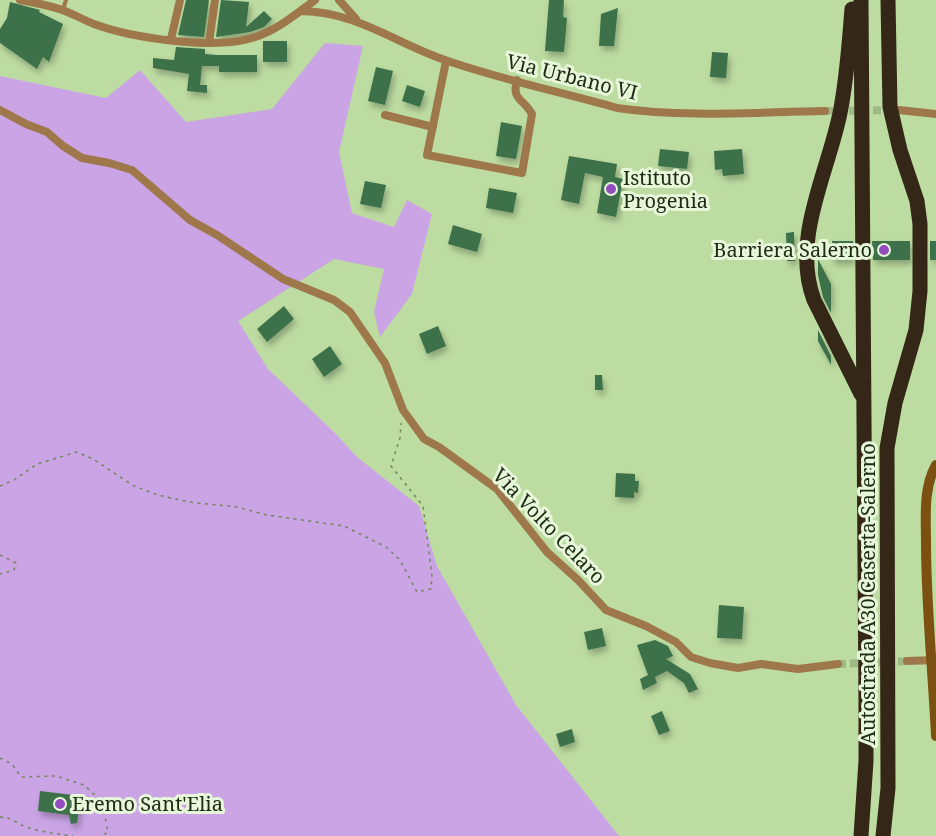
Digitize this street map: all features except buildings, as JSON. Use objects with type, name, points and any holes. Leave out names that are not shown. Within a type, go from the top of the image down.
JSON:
[{"type":"highway","points":[[853,0],[840,114],[812,218],[807,243],[807,265],[808,284],[814,300],[863,398]]},
{"type":"highway","name":"Autostrada A30 Caserta-Salerno","points":[[861,0],[866,761],[861,836]]},
{"type":"highway","name":"Autostrada A30 Caserta-Salerno","points":[[883,836],[888,788],[887,448],[896,403],[916,330],[920,291],[920,224],[917,201],[900,150],[890,106],[888,0]]},
{"type":"main road","points":[[936,465],[928,487],[926,502],[926,580],[934,659],[936,736]]},
{"type":"street","points":[[20,0],[63,10],[93,24],[127,34],[209,43],[236,42],[255,38],[312,1]]},
{"type":"street","points":[[171,39],[180,0]]},
{"type":"street","points":[[209,43],[215,0]]},
{"type":"street","name":"Via Urbano VI","points":[[339,0],[357,20]]},
{"type":"street","name":"Via Urbano VI","points":[[301,10],[319,11],[357,20],[446,61],[617,108],[643,112],[698,114],[825,111]]},
{"type":"street","points":[[446,61],[427,155],[522,173],[532,114],[515,95],[516,80]]},
{"type":"street","name":"Via Volto Celaro","points":[[0,110],[47,132],[82,158],[132,170],[190,220],[283,279],[334,300],[350,312],[385,363],[403,410],[424,439],[439,447],[497,489],[547,552],[606,610],[646,626],[676,642],[691,657],[710,663],[738,668],[761,664],[798,669],[838,664]]},
{"type":"street","points":[[899,110],[936,114]]},
{"type":"street","points":[[385,115],[433,126]]},
{"type":"street","points":[[908,661],[934,659]]},
{"type":"lane","points":[[63,10],[66,0]]},
{"type":"path","points":[[0,486],[14,480],[38,464],[76,452],[93,459],[134,486],[158,495],[189,502],[237,507],[267,515],[344,526],[386,547],[400,560],[417,592],[431,589],[432,576],[423,506],[391,466],[400,438],[403,410]]},
{"type":"path","points":[[0,555],[16,562],[14,570],[0,574]]},
{"type":"path","points":[[0,758],[12,764],[21,777],[56,776],[84,785],[97,797],[103,807],[108,832],[102,836]]},
{"type":"path","points":[[0,817],[9,817],[23,825],[50,834],[74,836]]},
{"type":"shaded area","points":[[325,43],[363,46],[339,152],[352,213],[394,227],[407,200],[432,214],[412,294],[380,337],[374,312],[384,269],[334,259],[238,321],[268,369],[357,457],[419,506],[437,566],[516,705],[619,836],[0,836],[0,76],[106,98],[140,70],[186,122],[272,109]]},
{"type":"tunnel","points":[[825,111],[892,110]]},
{"type":"tunnel","points":[[838,664],[907,661]]},
{"type":"place","name":"Istituto Progenia","points":[[611,189]]},
{"type":"place","name":"Barriera Salerno","points":[[884,250]]},
{"type":"place","name":"Eremo Sant'Elia","points":[[60,804]]}]
